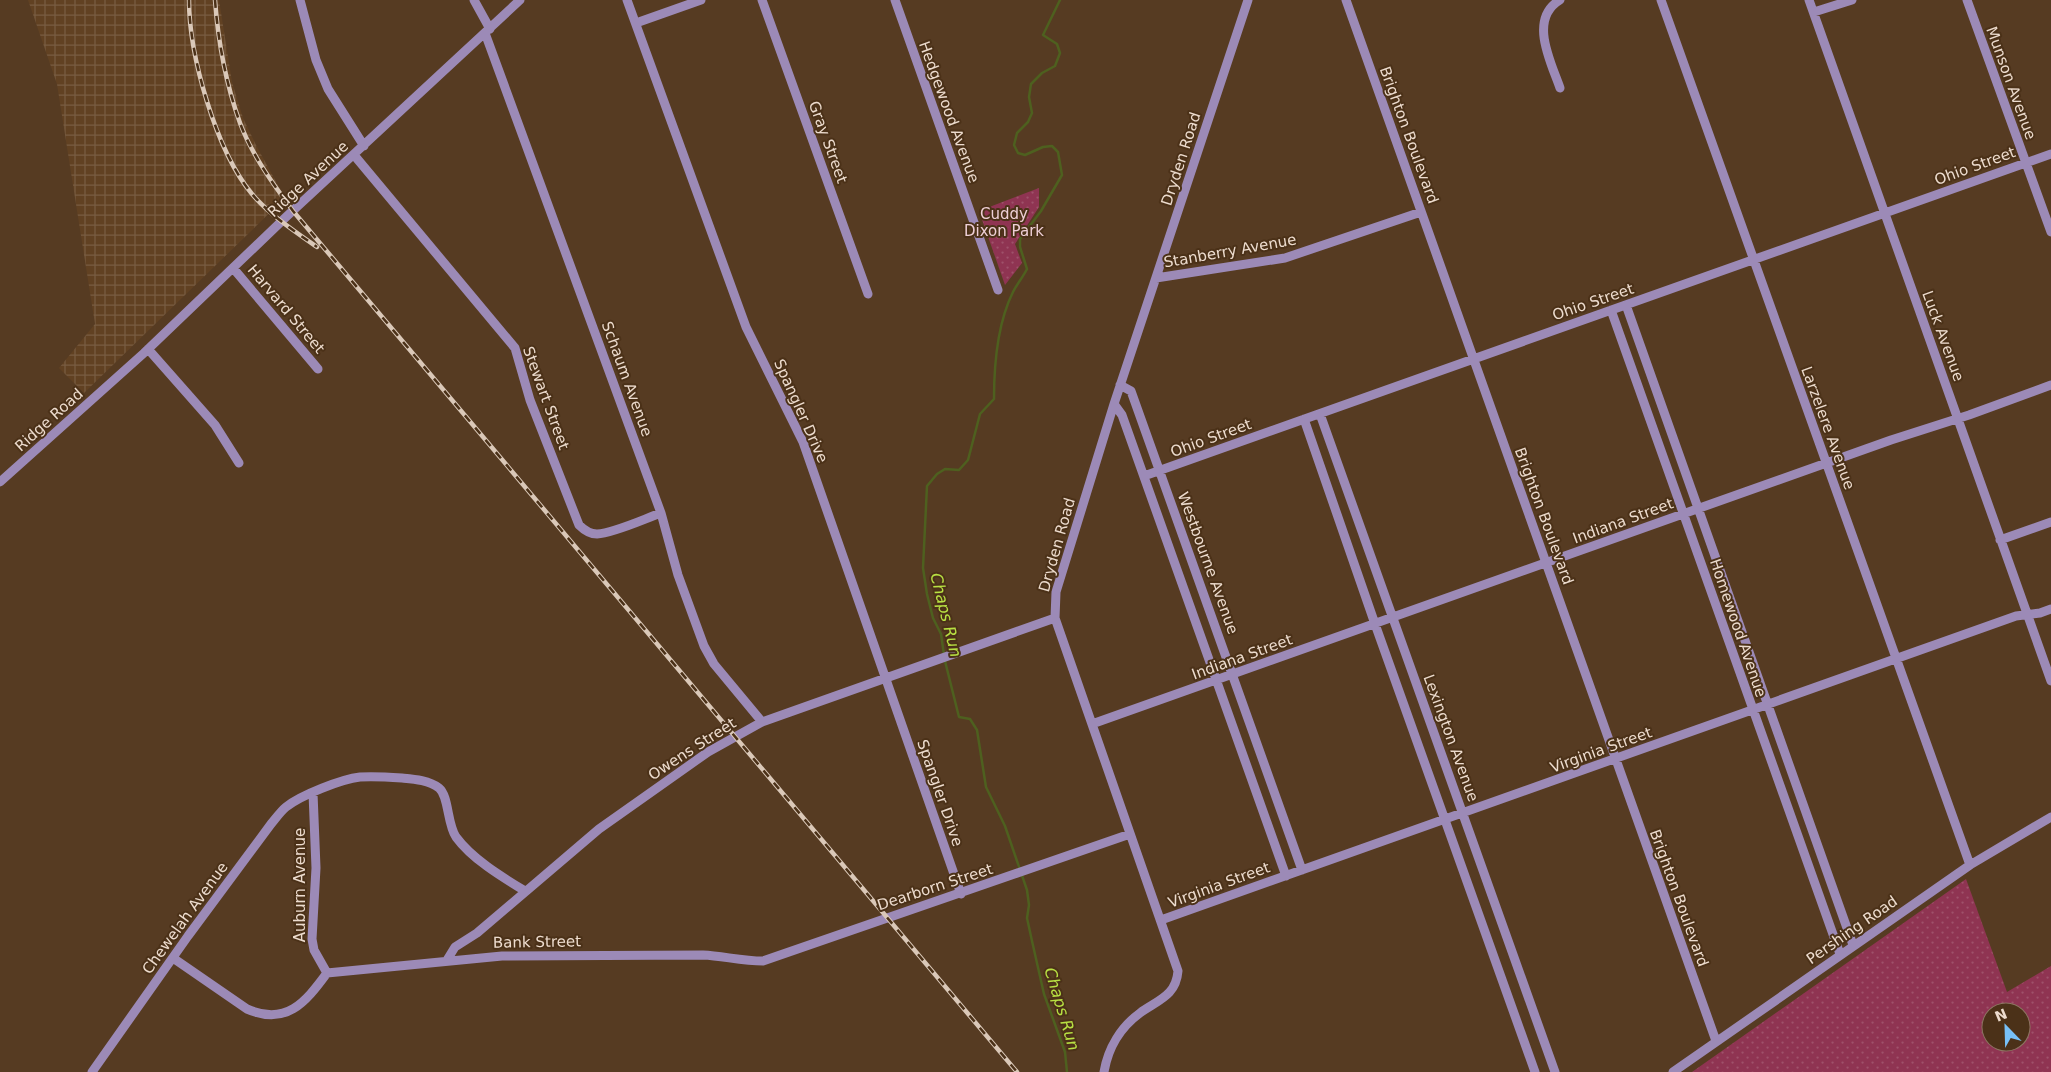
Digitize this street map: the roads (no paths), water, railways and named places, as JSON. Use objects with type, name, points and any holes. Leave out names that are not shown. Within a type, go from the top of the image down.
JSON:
[{"type":"street","points":[[300,0],[316,60],[328,89],[364,146]]},
{"type":"street","name":"Schaum Avenue","points":[[474,0],[488,31],[661,513],[678,575],[704,646],[714,664],[762,722]]},
{"type":"street","name":"Ridge Avenue","points":[[115,378],[520,0]]},
{"type":"street","name":"Spangler Drive","points":[[627,0],[746,326],[804,442],[961,894]]},
{"type":"street","points":[[636,23],[701,0]]},
{"type":"street","name":"Gray Street","points":[[762,0],[868,294]]},
{"type":"street","name":"Hedgewood Avenue","points":[[895,0],[998,290]]},
{"type":"street","name":"Dryden Road","points":[[1104,1072],[1114,1042],[1128,1023],[1139,1013],[1170,993],[1176,985],[1178,971],[1055,618],[1056,592],[1120,385],[1248,0]]},
{"type":"street","name":"Brighton Boulevard","points":[[1346,0],[1716,1042]]},
{"type":"street","points":[[1560,0],[1548,13],[1543,34],[1560,88]]},
{"type":"street","name":"Larzelere Avenue","points":[[1661,0],[1970,865]]},
{"type":"street","name":"Luck Avenue","points":[[1809,0],[2051,681]]},
{"type":"street","points":[[1814,12],[1852,0]]},
{"type":"street","name":"Munson Avenue","points":[[1967,0],[2051,232]]},
{"type":"street","name":"Stewart Street","points":[[354,154],[515,348],[530,400],[579,526],[590,533],[597,534],[661,513]]},
{"type":"street","name":"Ohio Street","points":[[1144,476],[2051,154]]},
{"type":"street","name":"Stanberry Avenue","points":[[1156,278],[1285,258],[1421,212]]},
{"type":"street","name":"Harvard Street","points":[[233,268],[318,369]]},
{"type":"street","name":"Homewood Avenue","points":[[1626,305],[1853,945]]},
{"type":"street","name":"Homewood Avenue","points":[[1611,310],[1840,954]]},
{"type":"street","points":[[148,349],[215,425],[239,463]]},
{"type":"street","name":"Ridge Road","points":[[0,482],[115,378]]},
{"type":"street","name":"Westbourne Avenue","points":[[1120,385],[1131,392],[1302,870]]},
{"type":"street","name":"Indiana Street","points":[[1092,724],[2051,385]]},
{"type":"street","name":"Westbourne Avenue","points":[[1114,404],[1122,415],[1286,876]]},
{"type":"street","name":"Lexington Avenue","points":[[1320,414],[1555,1072]]},
{"type":"street","points":[[1304,419],[1375,624],[1536,1072]]},
{"type":"street","points":[[2000,540],[2051,522]]},
{"type":"street","name":"Virginia Street","points":[[1161,920],[2016,616],[2051,609]]},
{"type":"street","name":"Owens Street","points":[[447,960],[454,947],[477,933],[599,829],[708,752],[762,722],[1055,618]]},
{"type":"street","name":"Chewelah Avenue","points":[[92,1072],[271,824],[286,807],[344,780],[373,776],[424,781],[438,787],[444,797],[451,827],[456,838],[495,872],[525,891]]},
{"type":"street","name":"Auburn Avenue","points":[[313,793],[316,868],[312,939],[314,950],[327,973]]},
{"type":"street","name":"Pershing Road","points":[[1673,1072],[1970,865],[2051,817]]},
{"type":"street","name":"Dearborn Street","points":[[748,961],[763,961],[1130,834]]},
{"type":"street","name":"Bank Street","points":[[327,973],[447,960],[553,954],[703,954],[748,961]]},
{"type":"street","points":[[173,958],[247,1009],[260,1015],[286,1014],[305,999],[327,973]]},
{"type":"waterway","name":"Chaps Run","points":[[944,655],[941,634],[933,618],[927,594],[923,568],[927,486],[937,474],[945,469],[959,470],[968,460],[980,414],[994,399],[996,358],[1003,317],[1013,292],[1027,269],[1020,247],[1020,239],[1041,211],[1062,175],[1058,152],[1052,146],[1043,147],[1025,155],[1018,153],[1014,145],[1017,133],[1028,122],[1032,113],[1029,97],[1031,84],[1042,73],[1055,66],[1060,53],[1057,44],[1043,35],[1060,0]]},
{"type":"waterway","name":"Chaps Run","points":[[945,661],[959,717],[970,719],[977,730],[986,787],[1005,826],[1027,890],[1029,905],[1027,918],[1032,941],[1044,994],[1065,1052],[1067,1072]]},
{"type":"railway","points":[[189,0],[190,22],[199,74],[216,128],[227,153],[239,176],[259,202],[317,247]]},
{"type":"railway","points":[[215,0],[223,62],[240,123],[257,158],[293,211],[1017,1072]]},
{"type":"park label","name":"Cuddy Dixon Park","points":[[1004,222]]}]
